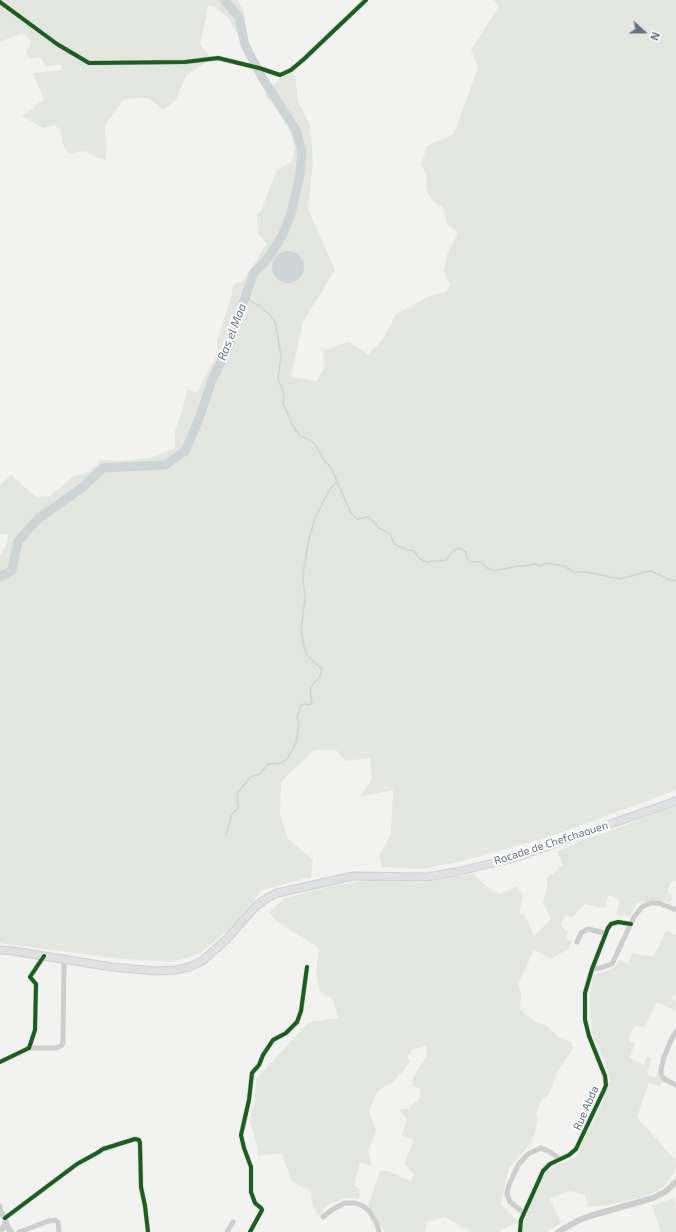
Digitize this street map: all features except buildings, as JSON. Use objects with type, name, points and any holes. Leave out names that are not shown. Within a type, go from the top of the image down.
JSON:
[{"type":"main road","name":"Rocade de Chefchaouen","points":[[0,950],[112,967],[155,971],[176,970],[189,967],[202,961],[226,940],[256,906],[277,893],[353,876],[427,877],[456,872],[514,858],[676,801]]},
{"type":"street","points":[[0,2],[57,44],[89,63],[185,62],[218,58],[259,68],[278,75],[284,74],[291,70],[304,59],[366,0]]},
{"type":"street","points":[[592,968],[600,968],[612,964],[637,912],[642,907],[647,904],[655,903],[663,904],[676,910]]},
{"type":"street","points":[[577,942],[581,933],[588,929],[605,933],[613,923],[618,922],[631,924]]},
{"type":"street","name":"Rue Abda","points":[[520,1232],[520,1225],[524,1213],[543,1171],[550,1164],[573,1152],[579,1145],[606,1085],[605,1076],[589,1036],[585,1020],[585,993],[592,968],[605,933]]},
{"type":"street","points":[[28,1048],[35,1030],[36,984],[30,977],[44,956]]},
{"type":"street","points":[[0,1062],[28,1048],[56,1048],[61,1046],[63,1043],[64,959]]},
{"type":"street","points":[[250,1232],[262,1210],[255,1203],[251,1192],[251,1167],[241,1135],[249,1100],[252,1073],[259,1065],[263,1055],[274,1040],[286,1033],[297,1022],[301,1011],[307,967]]},
{"type":"street","points":[[676,1032],[664,1057],[661,1069],[661,1074],[664,1079],[676,1085]]},
{"type":"street","points":[[2,1215],[97,1152],[135,1139],[140,1143],[141,1187],[148,1232]]},
{"type":"street","points":[[524,1213],[510,1202],[507,1196],[507,1190],[518,1165],[528,1154],[541,1148],[560,1159]]},
{"type":"street","points":[[558,1232],[575,1222],[590,1216],[653,1198],[665,1192],[676,1182]]},
{"type":"street","points":[[323,1217],[333,1209],[346,1203],[360,1204],[369,1211],[377,1224],[379,1232]]},
{"type":"street","points":[[2,1215],[2,1231]]},
{"type":"street","points":[[2,1215],[11,1232]]},
{"type":"street","points":[[19,1232],[55,1220],[58,1222],[59,1232]]},
{"type":"street","points":[[227,1232],[233,1222]]},
{"type":"shaded area","points":[[0,0],[237,0],[244,11],[246,32],[237,33],[228,17],[213,6],[208,5],[200,43],[211,59],[186,76],[176,100],[163,110],[149,98],[124,99],[105,125],[106,161],[84,151],[69,154],[62,143],[61,131],[55,125],[43,128],[22,116],[44,99],[32,73],[63,70],[60,64],[46,67],[40,57],[30,59],[26,53],[32,41],[22,33],[0,42]]},
{"type":"shaded area","points":[[494,0],[676,0],[676,790],[552,836],[458,862],[421,869],[382,867],[379,855],[391,834],[393,790],[360,797],[372,779],[370,758],[346,761],[336,750],[314,750],[281,782],[280,814],[288,839],[313,859],[311,877],[262,890],[230,929],[199,954],[172,962],[121,959],[0,943],[0,555],[6,546],[8,534],[0,535],[0,485],[11,475],[36,497],[50,496],[74,476],[87,473],[101,460],[119,461],[149,458],[175,449],[175,431],[183,408],[187,390],[197,392],[218,353],[217,341],[231,298],[233,285],[244,280],[267,243],[258,234],[257,215],[262,209],[277,170],[292,161],[295,147],[288,127],[265,95],[287,69],[295,76],[298,101],[310,125],[313,161],[308,209],[335,270],[303,322],[291,377],[317,381],[325,366],[323,350],[349,342],[368,354],[383,339],[396,314],[432,295],[446,292],[450,285],[444,271],[447,255],[458,233],[447,224],[443,208],[432,200],[426,188],[427,176],[421,165],[427,146],[454,134],[478,67],[471,50],[499,6]]},
{"type":"shaded area","points":[[288,251],[297,254],[301,258],[304,267],[301,276],[297,280],[288,283],[279,280],[275,276],[272,267],[275,258],[279,254]]},
{"type":"shaded area","points":[[676,806],[676,881],[671,882],[667,892],[673,896],[670,903],[658,900],[637,903],[630,916],[616,915],[620,901],[609,895],[604,908],[584,904],[574,916],[570,917],[566,915],[561,924],[564,929],[568,931],[566,939],[572,941],[568,949],[551,959],[534,950],[518,984],[521,993],[520,1009],[530,1018],[548,1027],[559,1037],[571,1042],[573,1048],[557,1073],[550,1091],[541,1102],[536,1113],[538,1118],[536,1130],[531,1143],[509,1168],[501,1204],[515,1219],[519,1221],[519,1223],[512,1224],[499,1232],[471,1232],[445,1217],[428,1221],[425,1232],[385,1232],[368,1206],[380,1171],[388,1171],[411,1181],[414,1174],[404,1164],[414,1140],[402,1136],[407,1119],[400,1110],[409,1108],[420,1098],[420,1089],[413,1086],[413,1078],[427,1055],[426,1046],[413,1049],[407,1058],[410,1061],[403,1071],[394,1081],[378,1091],[369,1110],[374,1126],[377,1129],[368,1151],[372,1165],[360,1163],[354,1185],[360,1189],[359,1199],[345,1198],[332,1203],[324,1208],[322,1217],[317,1214],[312,1203],[311,1192],[291,1181],[282,1153],[258,1156],[257,1146],[250,1121],[255,1098],[256,1079],[309,1022],[338,1018],[333,1000],[319,990],[316,971],[319,948],[277,922],[269,912],[285,898],[328,887],[376,879],[421,883],[473,874],[487,887],[500,894],[517,886],[523,895],[519,913],[525,916],[534,936],[551,919],[543,903],[547,888],[547,878],[563,865],[557,852],[584,839],[616,829]]},
{"type":"shaded area","points":[[666,931],[676,935],[676,992],[671,999],[676,1002],[676,1011],[657,1002],[644,1028],[637,1025],[631,1032],[629,1041],[635,1044],[629,1058],[644,1065],[647,1057],[651,1057],[650,1065],[647,1071],[648,1075],[655,1078],[658,1073],[663,1080],[660,1087],[649,1083],[637,1117],[676,1161],[676,1168],[664,1187],[646,1196],[608,1205],[588,1207],[585,1195],[570,1191],[550,1199],[561,1223],[547,1232],[523,1232],[522,1231],[530,1204],[545,1174],[554,1166],[575,1158],[601,1105],[610,1081],[605,1062],[592,1034],[590,995],[593,974],[595,975],[613,969],[620,960],[628,964],[633,952],[642,956],[654,956]]},
{"type":"shaded area","points":[[673,1198],[676,1206],[676,1232],[661,1232],[652,1206]]},
{"type":"waterway","name":"Ras el Maa","points":[[0,577],[12,570],[18,541],[39,518],[83,487],[103,468],[165,465],[185,451],[199,419],[212,380],[229,346],[253,274],[269,257],[283,234],[291,214],[300,174],[302,152],[296,130],[263,79],[245,45],[239,17],[224,0]]},
{"type":"waterway","points":[[244,298],[260,306],[271,316],[276,325],[281,357],[278,379],[284,393],[283,404],[294,428],[300,436],[315,444],[324,460],[331,468],[351,513],[357,519],[367,517],[372,520],[379,528],[390,533],[394,544],[407,550],[414,551],[419,558],[427,562],[446,560],[453,551],[458,548],[466,552],[467,559],[471,562],[480,562],[487,568],[494,571],[535,564],[541,566],[547,563],[564,566],[574,572],[586,572],[621,579],[651,571],[672,581],[676,580]]},
{"type":"waterway","points":[[226,834],[232,814],[238,808],[238,792],[252,776],[260,774],[268,764],[281,763],[288,758],[296,743],[299,725],[297,717],[301,705],[309,705],[312,703],[310,690],[320,677],[322,669],[307,655],[304,647],[301,630],[305,598],[303,580],[304,568],[309,538],[316,516],[330,489],[337,482]]},
{"type":"cycle path","points":[[0,2],[57,44],[89,63],[185,62],[218,58],[280,75],[291,70],[304,59],[366,0]]},
{"type":"cycle path","points":[[520,1232],[521,1220],[543,1171],[550,1164],[569,1155],[576,1149],[606,1085],[605,1076],[589,1036],[585,1020],[585,993],[592,969],[608,928],[611,924],[618,922],[631,924]]},
{"type":"cycle path","points":[[0,1062],[29,1048],[35,1030],[36,984],[30,977],[44,956]]},
{"type":"cycle path","points":[[250,1232],[262,1210],[255,1203],[251,1192],[251,1167],[241,1135],[249,1100],[252,1073],[259,1065],[263,1055],[273,1040],[286,1033],[297,1022],[301,1011],[307,967]]},
{"type":"cycle path","points":[[5,1218],[77,1164],[103,1149],[135,1139],[139,1140],[140,1143],[141,1187],[148,1232]]}]
